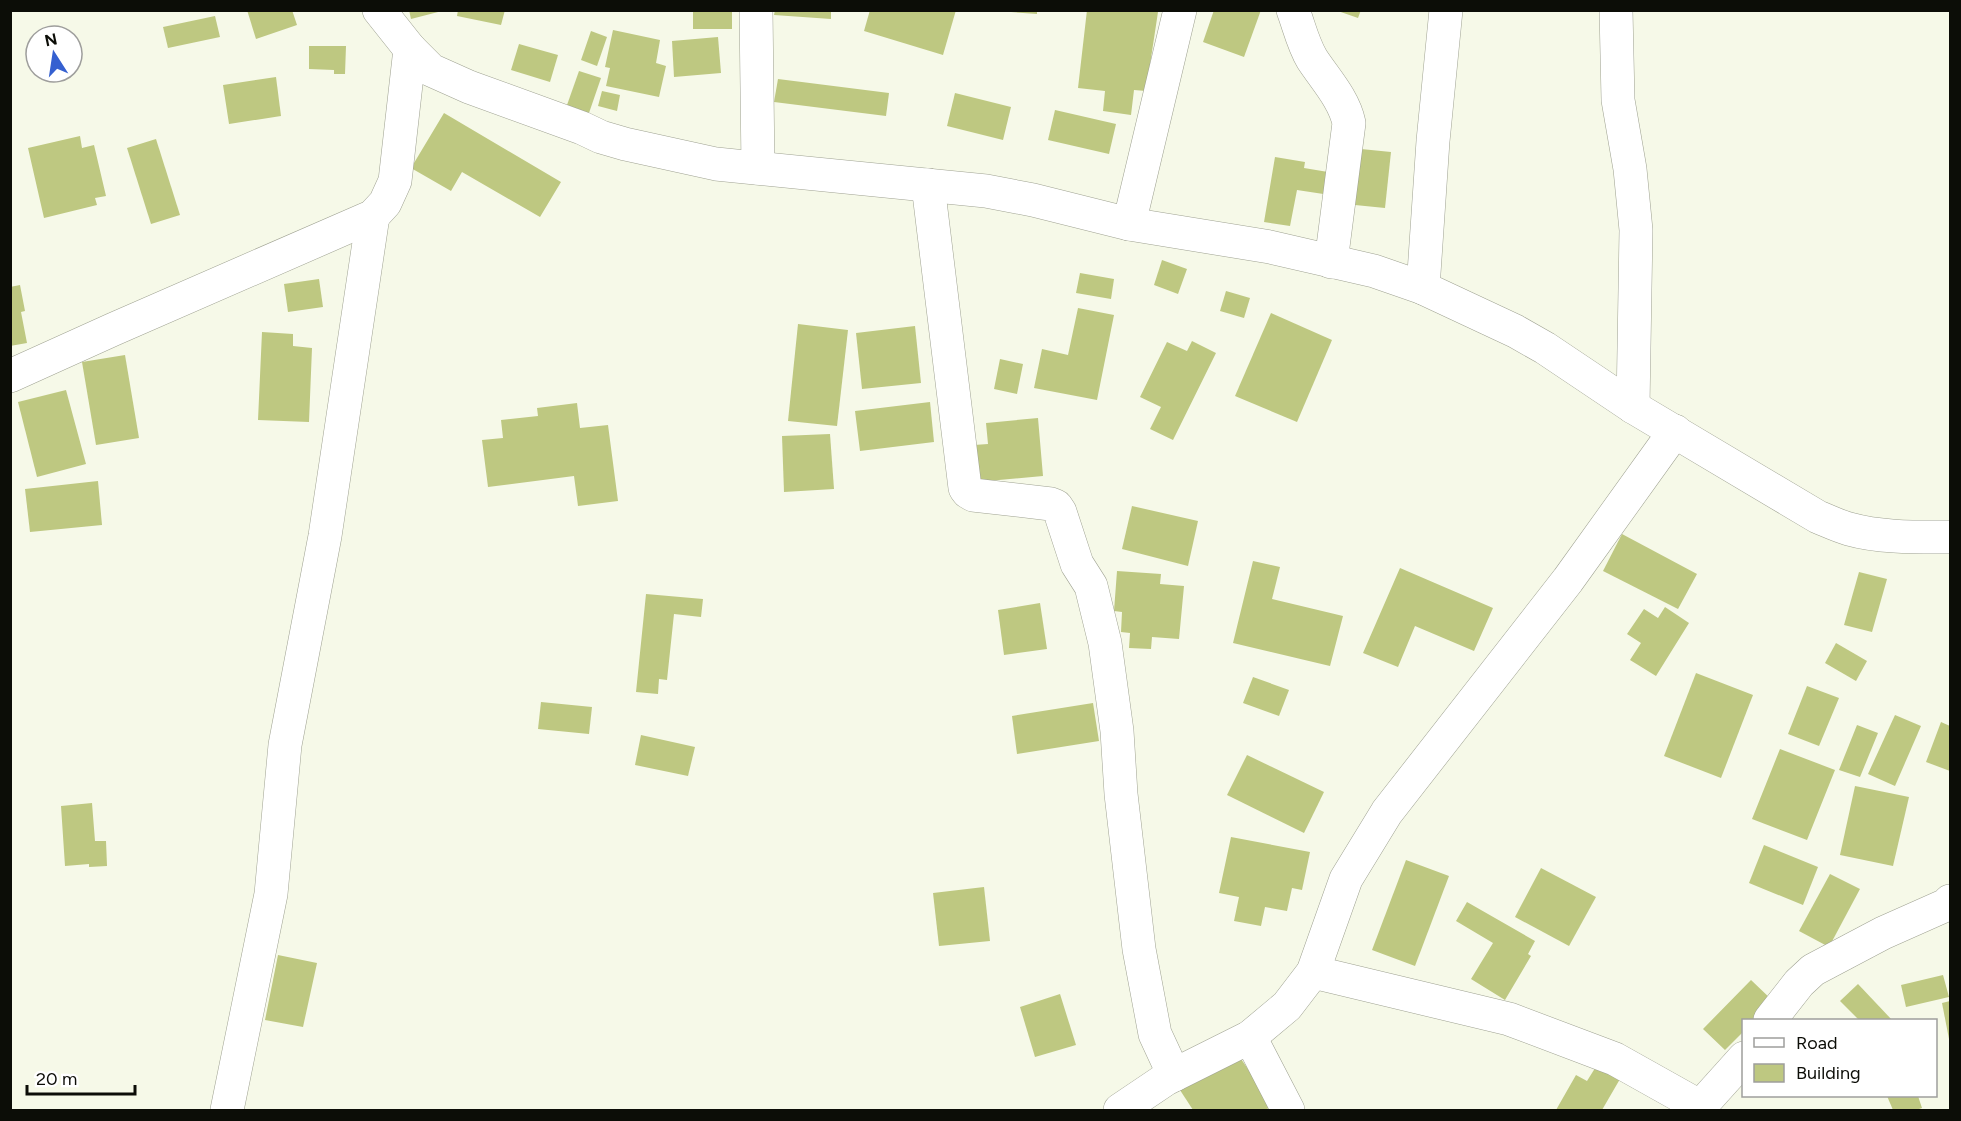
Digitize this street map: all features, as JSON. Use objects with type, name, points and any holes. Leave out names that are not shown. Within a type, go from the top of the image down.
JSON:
[{"type":"street","points":[[379,10],[410,49],[431,70],[469,87],[601,137],[716,164],[986,190],[1129,224],[1270,247],[1374,272],[1424,288],[1525,336],[1633,407],[1818,517],[1847,529],[1896,536],[1950,537]]},
{"type":"street","points":[[756,10],[758,168]]},
{"type":"street","points":[[1129,224],[1180,10]]},
{"type":"street","points":[[1293,10],[1310,57],[1331,86],[1349,123],[1331,262]]},
{"type":"street","points":[[1424,288],[1433,141],[1446,10]]},
{"type":"street","points":[[1616,10],[1618,100],[1630,170],[1636,230],[1633,407]]},
{"type":"street","points":[[10,376],[114,328],[373,216],[385,203],[394,181],[410,49]]},
{"type":"street","points":[[928,184],[965,488],[973,495],[1056,506],[1077,564],[1091,586],[1105,644],[1116,720],[1123,815],[1139,949],[1155,1034],[1174,1076]]},
{"type":"street","points":[[227,1110],[271,894],[285,745],[325,536],[373,216]]},
{"type":"street","points":[[1119,1110],[1174,1076],[1250,1037],[1287,1006],[1313,972],[1346,879],[1387,812],[1568,580],[1675,431]]},
{"type":"street","points":[[1771,1019],[1799,983],[1813,970],[1950,901]]},
{"type":"street","points":[[1313,972],[1509,1019],[1615,1059],[1690,1101],[1700,1109],[1742,1059]]},
{"type":"street","points":[[1250,1037],[1288,1110]]},
{"type":"building","points":[[247,10],[292,10],[297,25],[256,39]]},
{"type":"building","points":[[409,10],[442,10],[442,11],[411,19]]},
{"type":"building","points":[[458,10],[505,10],[501,25],[457,16]]},
{"type":"building","points":[[693,10],[732,10],[732,29],[693,29]]},
{"type":"building","points":[[775,10],[831,10],[831,19],[774,15]]},
{"type":"building","points":[[870,10],[956,10],[943,55],[864,31]]},
{"type":"building","points":[[1011,10],[1037,10],[1037,14],[1011,12]]},
{"type":"building","points":[[1087,10],[1158,12],[1146,91],[1134,90],[1131,115],[1103,111],[1105,91],[1078,88]]},
{"type":"building","points":[[1214,10],[1261,10],[1244,57],[1203,42]]},
{"type":"building","points":[[1335,10],[1361,10],[1358,18]]},
{"type":"building","points":[[215,16],[220,37],[168,48],[163,27]]},
{"type":"building","points":[[613,30],[660,40],[656,63],[666,66],[659,97],[606,86],[610,68],[605,67]]},
{"type":"building","points":[[591,31],[607,37],[597,66],[581,60]]},
{"type":"building","points":[[718,37],[721,73],[674,77],[672,41]]},
{"type":"building","points":[[519,44],[558,55],[550,82],[511,70]]},
{"type":"building","points":[[309,46],[346,46],[345,74],[334,74],[334,70],[309,69]]},
{"type":"building","points":[[579,71],[601,78],[589,113],[567,105]]},
{"type":"building","points":[[276,77],[281,116],[229,124],[223,85]]},
{"type":"building","points":[[778,79],[889,93],[886,116],[774,102]]},
{"type":"building","points":[[602,91],[620,95],[617,111],[598,106]]},
{"type":"building","points":[[955,93],[1011,107],[1003,140],[947,126]]},
{"type":"building","points":[[1055,110],[1116,124],[1109,154],[1048,140]]},
{"type":"building","points":[[444,113],[561,182],[540,217],[462,172],[451,191],[411,168]]},
{"type":"building","points":[[80,136],[82,148],[94,145],[106,196],[95,198],[97,205],[44,218],[28,148]]},
{"type":"building","points":[[156,139],[180,215],[151,224],[127,148]]},
{"type":"building","points":[[1351,148],[1391,152],[1385,208],[1345,204]]},
{"type":"building","points":[[1275,157],[1305,162],[1304,168],[1334,173],[1330,195],[1297,190],[1290,226],[1264,222]]},
{"type":"building","points":[[1162,260],[1187,269],[1178,294],[1154,285]]},
{"type":"building","points":[[1080,273],[1114,279],[1111,299],[1076,293]]},
{"type":"building","points":[[319,279],[323,307],[288,312],[284,284]]},
{"type":"building","points":[[20,285],[25,311],[21,312],[27,343],[10,346],[10,287]]},
{"type":"building","points":[[1226,291],[1250,298],[1244,318],[1220,311]]},
{"type":"building","points":[[1078,308],[1114,315],[1097,400],[1034,388],[1042,349],[1068,355]]},
{"type":"building","points":[[1271,313],[1332,340],[1297,422],[1235,396]]},
{"type":"building","points":[[798,324],[848,330],[837,426],[788,421]]},
{"type":"building","points":[[915,326],[921,383],[862,389],[856,333]]},
{"type":"building","points":[[262,332],[293,334],[293,346],[312,348],[309,422],[258,420]]},
{"type":"building","points":[[1192,341],[1216,353],[1173,440],[1150,429],[1161,407],[1140,397],[1167,342],[1187,351]]},
{"type":"building","points":[[125,355],[139,438],[96,445],[82,362]]},
{"type":"building","points":[[1000,359],[1023,364],[1017,394],[994,389]]},
{"type":"building","points":[[66,390],[86,464],[37,477],[18,402]]},
{"type":"building","points":[[930,402],[934,442],[860,451],[855,411]]},
{"type":"building","points":[[577,403],[580,428],[608,425],[618,501],[578,506],[574,476],[488,487],[482,440],[503,438],[501,420],[538,416],[537,408]]},
{"type":"building","points":[[1038,418],[1043,476],[977,482],[974,445],[988,444],[986,423]]},
{"type":"building","points":[[830,434],[834,489],[784,492],[782,436]]},
{"type":"building","points":[[98,481],[102,525],[30,532],[25,489]]},
{"type":"building","points":[[1132,506],[1198,521],[1188,566],[1122,549]]},
{"type":"building","points":[[1622,534],[1697,574],[1678,609],[1603,571]]},
{"type":"building","points":[[1253,561],[1280,567],[1272,599],[1343,616],[1330,666],[1233,643]]},
{"type":"building","points":[[1400,568],[1493,608],[1474,651],[1415,626],[1398,667],[1363,653]]},
{"type":"building","points":[[1117,571],[1161,574],[1160,584],[1184,586],[1179,639],[1152,637],[1151,649],[1129,648],[1130,633],[1121,632],[1122,612],[1114,611]]},
{"type":"building","points":[[1859,572],[1887,579],[1872,632],[1844,625]]},
{"type":"building","points":[[646,594],[703,599],[701,617],[674,614],[667,680],[659,679],[658,694],[636,692]]},
{"type":"building","points":[[1040,603],[1047,649],[1004,655],[998,610]]},
{"type":"building","points":[[1665,607],[1689,623],[1656,676],[1630,660],[1641,643],[1627,634],[1644,609],[1658,618]]},
{"type":"building","points":[[1836,643],[1867,661],[1856,681],[1825,663]]},
{"type":"building","points":[[1696,673],[1753,695],[1721,778],[1664,756]]},
{"type":"building","points":[[1253,677],[1289,690],[1279,716],[1243,703]]},
{"type":"building","points":[[1807,686],[1839,698],[1819,746],[1788,734]]},
{"type":"building","points":[[541,702],[592,707],[589,734],[538,729]]},
{"type":"building","points":[[1093,703],[1099,741],[1017,754],[1012,716]]},
{"type":"building","points":[[1895,715],[1921,726],[1895,786],[1868,774]]},
{"type":"building","points":[[1941,722],[1950,726],[1950,771],[1926,762]]},
{"type":"building","points":[[1857,725],[1878,733],[1860,777],[1839,770]]},
{"type":"building","points":[[641,735],[695,747],[688,776],[635,765]]},
{"type":"building","points":[[1780,749],[1835,770],[1807,840],[1752,819]]},
{"type":"building","points":[[1247,755],[1324,792],[1304,833],[1227,795]]},
{"type":"building","points":[[1855,786],[1909,797],[1893,866],[1840,855]]},
{"type":"building","points":[[92,803],[95,841],[106,841],[107,866],[89,867],[89,864],[65,866],[61,806]]},
{"type":"building","points":[[1231,837],[1310,852],[1302,890],[1292,888],[1287,911],[1265,907],[1261,926],[1234,921],[1239,897],[1219,893]]},
{"type":"building","points":[[1764,845],[1818,867],[1803,905],[1749,883]]},
{"type":"building","points":[[1406,860],[1449,876],[1415,966],[1372,950]]},
{"type":"building","points":[[1541,868],[1596,897],[1569,946],[1515,917]]},
{"type":"building","points":[[1830,874],[1860,889],[1829,947],[1799,931]]},
{"type":"building","points":[[984,887],[990,941],[939,946],[933,893]]},
{"type":"building","points":[[1467,902],[1535,941],[1528,954],[1531,956],[1505,1000],[1471,979],[1493,943],[1456,921]]},
{"type":"building","points":[[278,955],[317,963],[303,1027],[265,1020]]},
{"type":"building","points":[[1943,975],[1949,997],[1906,1007],[1901,985]]},
{"type":"building","points":[[1751,980],[1773,1001],[1755,1019],[1742,1019],[1742,1033],[1725,1050],[1703,1029]]},
{"type":"building","points":[[1858,984],[1891,1019],[1858,1019],[1840,1001]]},
{"type":"building","points":[[1060,994],[1076,1045],[1035,1057],[1020,1007]]},
{"type":"building","points":[[1950,1001],[1950,1039],[1949,1039],[1942,1003]]},
{"type":"building","points":[[1235,1050],[1273,1106],[1265,1110],[1193,1110],[1178,1087]]},
{"type":"building","points":[[1597,1065],[1620,1079],[1602,1110],[1556,1110],[1576,1075],[1587,1081]]},
{"type":"building","points":[[1887,1097],[1918,1097],[1922,1108],[1916,1110],[1893,1110]]}]
